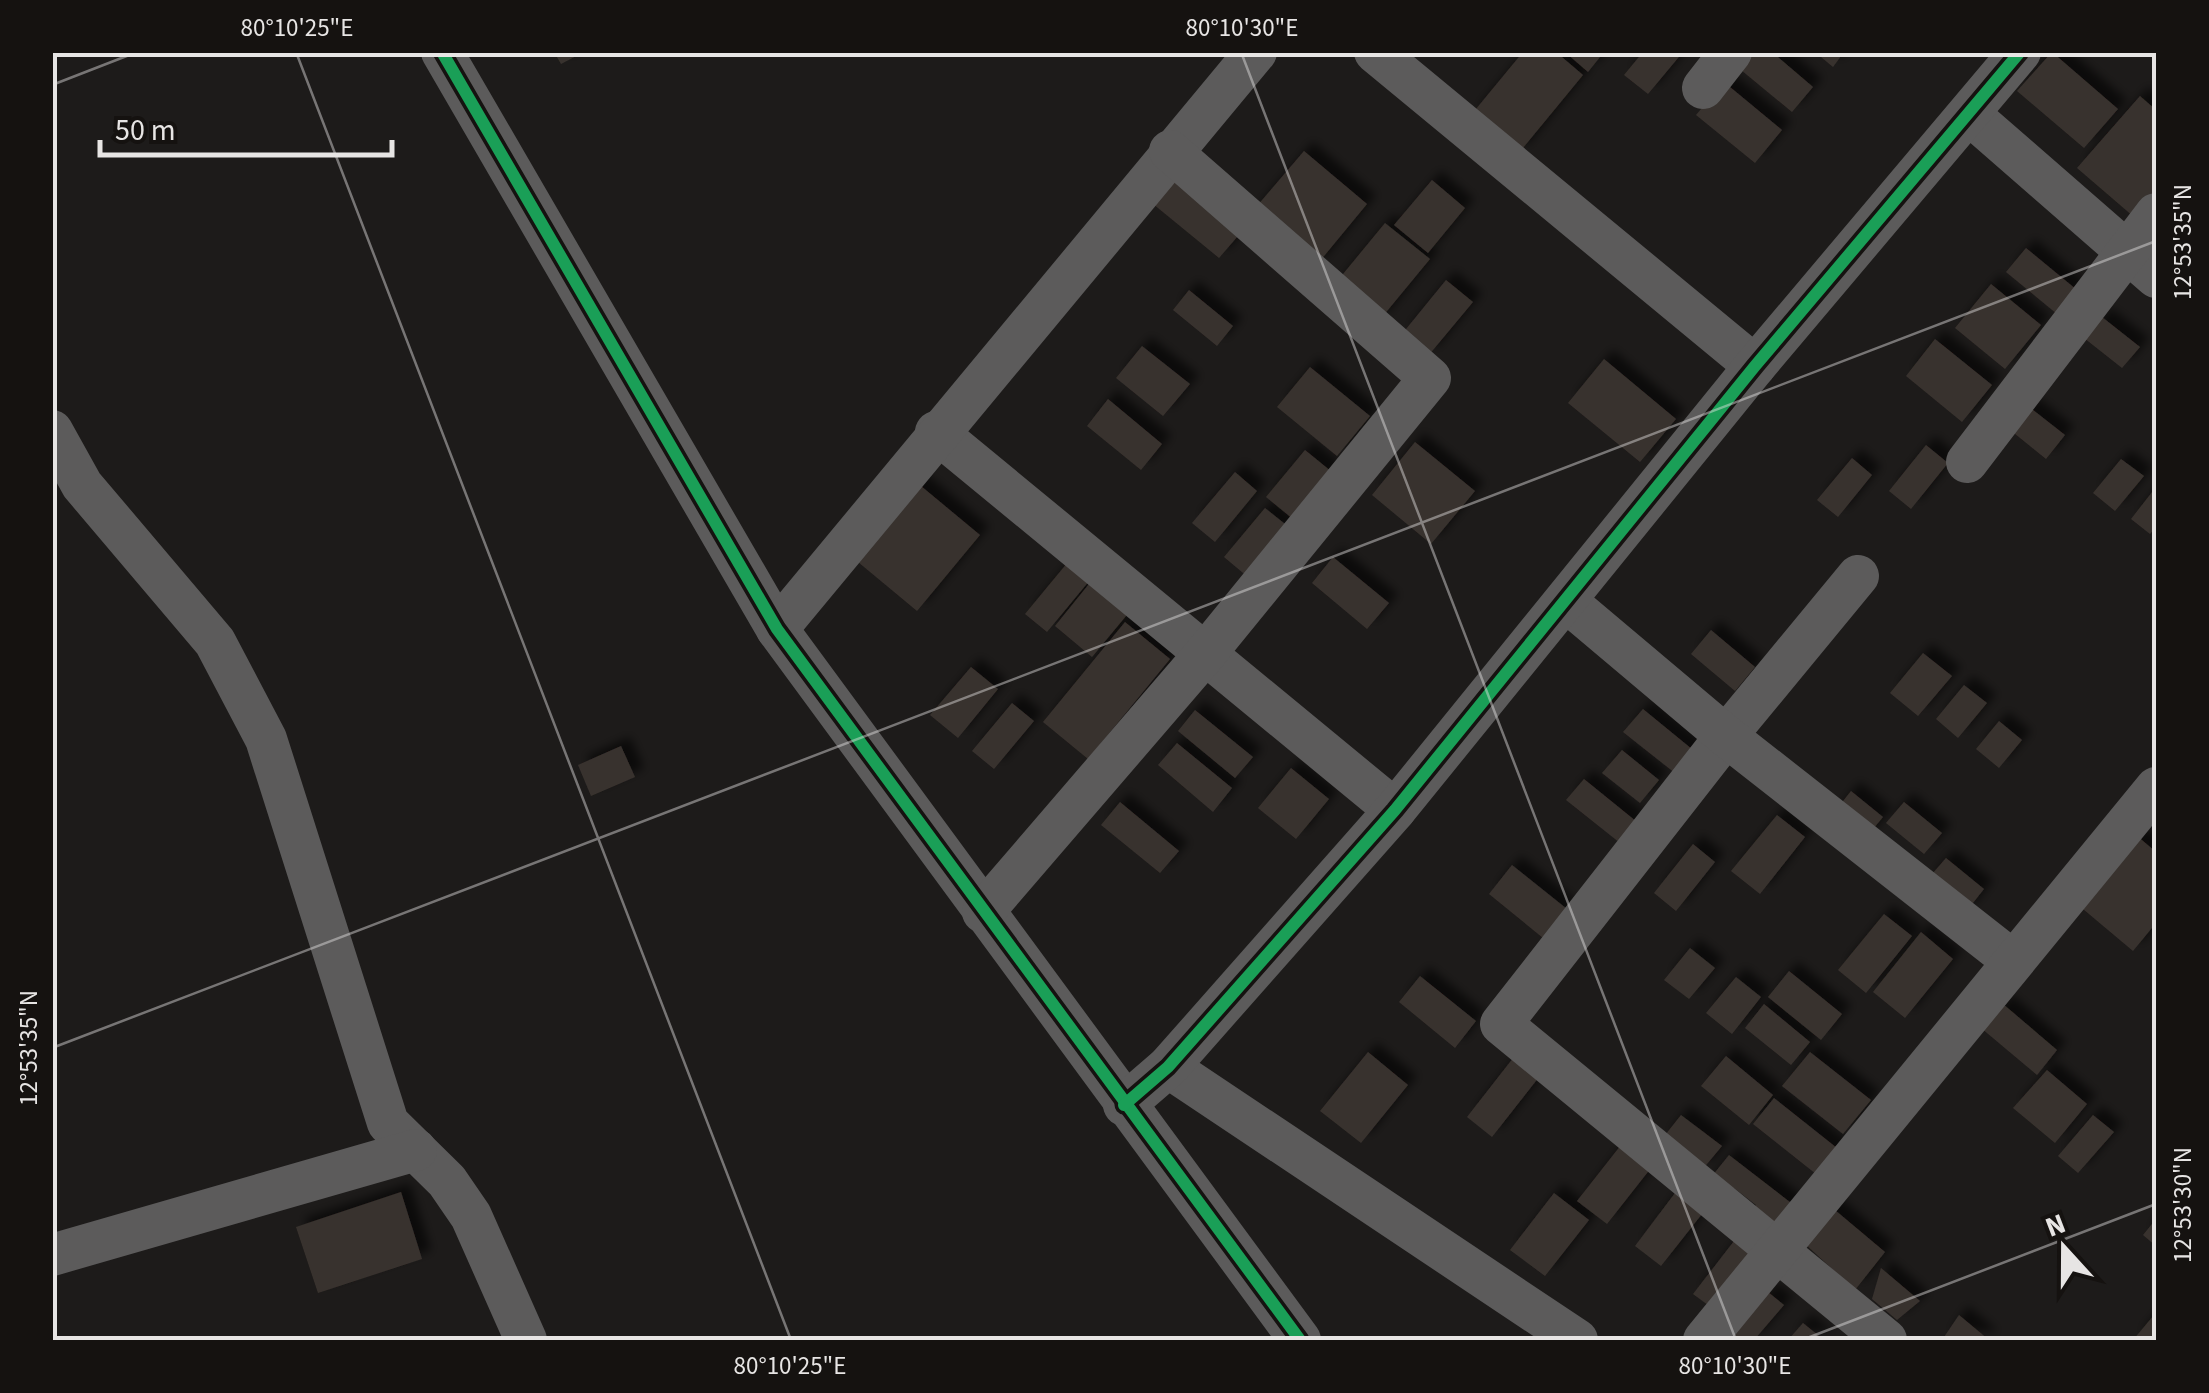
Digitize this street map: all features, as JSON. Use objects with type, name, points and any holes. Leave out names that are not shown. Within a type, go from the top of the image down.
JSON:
[{"type":"street","points":[[442,52],[777,629],[1300,1340]]},
{"type":"street","points":[[777,629],[936,432],[1256,52]]},
{"type":"street","points":[[1376,52],[1755,366]]},
{"type":"street","points":[[1703,88],[1730,52]]},
{"type":"street","points":[[1124,1105],[1168,1068],[1395,810],[1755,366],[2020,52]]},
{"type":"street","points":[[1969,114],[2141,265]]},
{"type":"street","points":[[983,912],[1205,654],[1430,378],[1170,152]]},
{"type":"street","points":[[1967,462],[2141,265],[2156,214]]},
{"type":"street","points":[[52,431],[67,490],[215,642],[266,740],[388,1122],[446,1180],[471,1216],[526,1340]]},
{"type":"street","points":[[936,432],[1395,810]]},
{"type":"street","points":[[1858,576],[1726,736],[1501,1024],[1886,1340]]},
{"type":"street","points":[[1567,602],[1726,736],[2013,961]]},
{"type":"street","points":[[1704,1340],[1775,1248],[2156,788]]},
{"type":"street","points":[[1168,1068],[1577,1340]]},
{"type":"street","points":[[52,1255],[416,1150]]},
{"type":"building","points":[[554,52],[584,52],[561,64]]},
{"type":"building","points":[[1523,52],[1556,52],[1583,75],[1518,154],[1471,115]]},
{"type":"building","points":[[1565,52],[1604,52],[1588,72]]},
{"type":"building","points":[[1643,52],[1683,52],[1648,94],[1624,75]]},
{"type":"building","points":[[1746,52],[1772,52],[1813,87],[1792,112],[1735,65]]},
{"type":"building","points":[[1815,52],[1844,52],[1833,67]]},
{"type":"building","points":[[2052,52],[2118,109],[2084,148],[2017,91]]},
{"type":"building","points":[[1724,82],[1782,130],[1755,163],[1696,115]]},
{"type":"building","points":[[2140,96],[2156,110],[2156,190],[2134,217],[2077,168]]},
{"type":"building","points":[[1304,151],[1367,204],[1315,267],[1251,213]]},
{"type":"building","points":[[1172,170],[1244,229],[1219,258],[1147,199]]},
{"type":"building","points":[[1432,180],[1465,208],[1428,253],[1394,225]]},
{"type":"building","points":[[1385,223],[1430,259],[1378,322],[1334,285]]},
{"type":"building","points":[[2026,248],[2077,290],[2057,314],[2006,272]]},
{"type":"building","points":[[1446,280],[1473,302],[1428,356],[1402,334]]},
{"type":"building","points":[[1991,284],[2041,325],[2005,369],[1955,328]]},
{"type":"building","points":[[1189,290],[1233,326],[1217,346],[1173,310]]},
{"type":"building","points":[[2102,317],[2140,347],[2122,368],[2084,338]]},
{"type":"building","points":[[1935,339],[1992,385],[1962,422],[1906,376]]},
{"type":"building","points":[[1142,346],[1190,384],[1163,416],[1116,378]]},
{"type":"building","points":[[1604,359],[1676,419],[1640,462],[1568,403]]},
{"type":"building","points":[[1310,367],[1370,416],[1337,456],[1277,407]]},
{"type":"building","points":[[1108,399],[1162,444],[1141,470],[1087,426]]},
{"type":"building","points":[[2028,406],[2065,435],[2046,459],[2009,429]]},
{"type":"building","points":[[1415,442],[1475,491],[1431,544],[1372,495]]},
{"type":"building","points":[[1926,445],[1948,463],[1911,509],[1889,491]]},
{"type":"building","points":[[1305,450],[1332,472],[1293,519],[1266,497]]},
{"type":"building","points":[[1852,458],[1872,475],[1838,517],[1817,500]]},
{"type":"building","points":[[2121,459],[2144,476],[2115,511],[2093,493]]},
{"type":"building","points":[[1235,472],[1257,491],[1215,542],[1192,523]]},
{"type":"building","points":[[915,481],[980,535],[917,611],[852,557]]},
{"type":"building","points":[[2156,487],[2156,527],[2150,534],[2131,519]]},
{"type":"building","points":[[1265,508],[1290,528],[1249,578],[1224,557]]},
{"type":"building","points":[[1333,557],[1389,603],[1367,629],[1312,583]]},
{"type":"building","points":[[1068,562],[1090,580],[1047,632],[1025,614]]},
{"type":"building","points":[[1093,579],[1131,610],[1092,657],[1055,626]]},
{"type":"building","points":[[1125,622],[1170,659],[1088,759],[1043,722]]},
{"type":"building","points":[[1711,630],[1755,667],[1735,691],[1691,654]]},
{"type":"building","points":[[1923,653],[1952,676],[1918,716],[1890,693]]},
{"type":"building","points":[[971,667],[998,689],[958,738],[930,715]]},
{"type":"building","points":[[1964,685],[1987,703],[1958,738],[1936,719]]},
{"type":"building","points":[[1012,703],[1034,721],[994,769],[972,751]]},
{"type":"building","points":[[1643,709],[1698,754],[1680,777],[1623,732]]},
{"type":"building","points":[[1195,710],[1253,757],[1235,778],[1178,731]]},
{"type":"building","points":[[1999,721],[2022,740],[1999,768],[1976,749]]},
{"type":"building","points":[[1177,743],[1232,788],[1213,812],[1158,765]]},
{"type":"building","points":[[621,746],[635,777],[591,796],[578,765]]},
{"type":"building","points":[[1622,750],[1659,780],[1640,803],[1602,773]]},
{"type":"building","points":[[1291,768],[1329,799],[1296,839],[1258,808]]},
{"type":"building","points":[[1584,779],[1637,822],[1620,843],[1566,800]]},
{"type":"building","points":[[1851,791],[1883,817],[1864,840],[1832,815]]},
{"type":"building","points":[[1120,802],[1179,851],[1160,873],[1101,825]]},
{"type":"building","points":[[1904,802],[1942,833],[1924,854],[1886,823]]},
{"type":"building","points":[[1777,815],[1805,837],[1760,894],[1731,871]]},
{"type":"building","points":[[2136,835],[2156,852],[2156,923],[2133,951],[2077,904]]},
{"type":"building","points":[[1693,844],[1715,862],[1676,911],[1654,893]]},
{"type":"building","points":[[1946,858],[1984,889],[1965,913],[1926,881]]},
{"type":"building","points":[[1512,865],[1567,909],[1543,938],[1489,894]]},
{"type":"building","points":[[1884,914],[1912,936],[1866,993],[1838,970]]},
{"type":"building","points":[[1921,932],[1953,959],[1905,1018],[1873,992]]},
{"type":"building","points":[[1690,948],[1715,968],[1689,999],[1664,980]]},
{"type":"building","points":[[1789,971],[1842,1014],[1821,1040],[1768,997]]},
{"type":"building","points":[[1420,976],[1476,1021],[1455,1048],[1399,1002]]},
{"type":"building","points":[[1736,977],[1761,997],[1732,1034],[1706,1013]]},
{"type":"building","points":[[1764,1004],[1810,1042],[1791,1065],[1745,1028]]},
{"type":"building","points":[[2003,1004],[2057,1050],[2037,1075],[1981,1028]]},
{"type":"building","points":[[1368,1052],[1408,1085],[1361,1143],[1320,1111]]},
{"type":"building","points":[[1810,1052],[1871,1100],[1843,1134],[1782,1086]]},
{"type":"building","points":[[1517,1053],[1543,1072],[1492,1137],[1467,1117]]},
{"type":"building","points":[[1726,1056],[1773,1095],[1749,1125],[1701,1086]]},
{"type":"building","points":[[2047,1070],[2087,1104],[2055,1143],[2013,1108]]},
{"type":"building","points":[[1774,1098],[1842,1152],[1821,1178],[1753,1124]]},
{"type":"building","points":[[1681,1115],[1722,1146],[1702,1170],[1662,1139]]},
{"type":"building","points":[[2093,1115],[2114,1132],[2078,1173],[2058,1156]]},
{"type":"building","points":[[1621,1145],[1651,1168],[1607,1224],[1577,1201]]},
{"type":"building","points":[[1729,1155],[1795,1206],[1771,1237],[1746,1218],[1756,1205],[1734,1188],[1724,1201],[1704,1186]]},
{"type":"building","points":[[401,1192],[422,1259],[318,1293],[296,1227]]},
{"type":"building","points":[[1554,1193],[1589,1220],[1545,1276],[1510,1250]]},
{"type":"building","points":[[1675,1193],[1702,1214],[1661,1266],[1635,1246]]},
{"type":"building","points":[[1829,1205],[1885,1252],[1855,1290],[1803,1242]]},
{"type":"building","points":[[2156,1219],[2156,1246],[2143,1235]]},
{"type":"building","points":[[1734,1241],[1752,1257],[1712,1308],[1693,1294]]},
{"type":"building","points":[[1881,1268],[1920,1301],[1897,1320],[1872,1299]]},
{"type":"building","points":[[1768,1292],[1784,1305],[1754,1340],[1730,1340]]},
{"type":"building","points":[[1959,1315],[1989,1340],[1942,1340]]},
{"type":"building","points":[[2154,1315],[2156,1340],[2133,1340]]},
{"type":"building","points":[[1803,1323],[1824,1340],[1788,1340]]},
{"type":"cycle path","points":[[442,52],[777,629],[1300,1340]]},
{"type":"cycle path","points":[[1124,1105],[1168,1067],[1395,810],[1755,366],[2020,52]]}]
